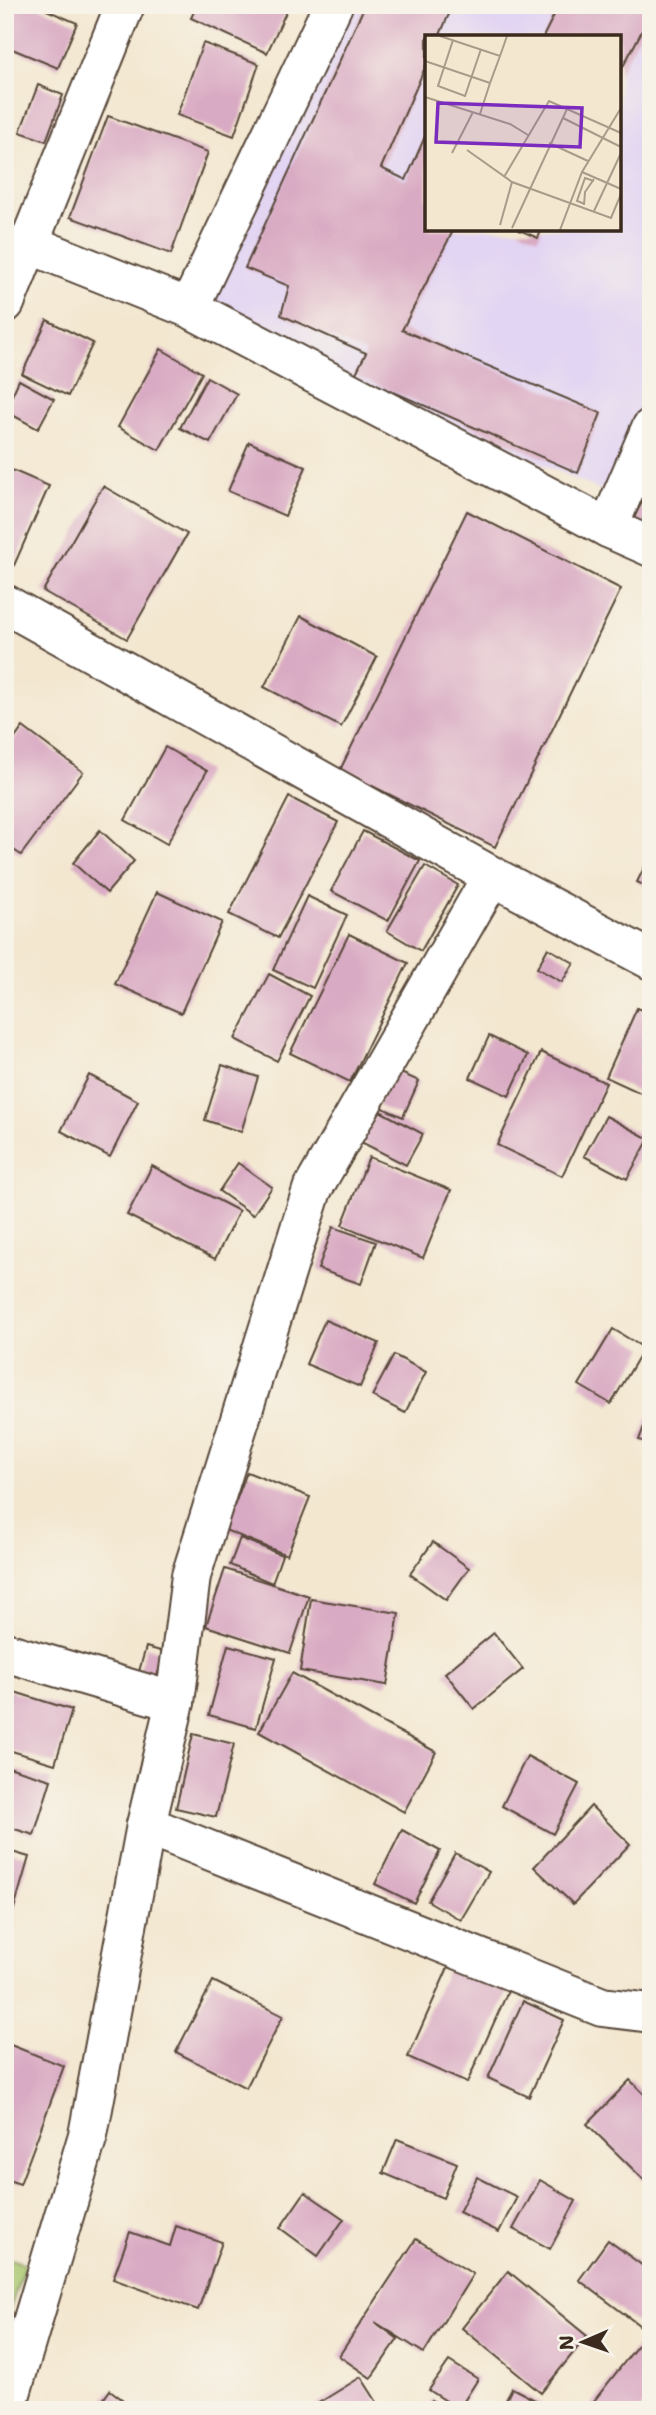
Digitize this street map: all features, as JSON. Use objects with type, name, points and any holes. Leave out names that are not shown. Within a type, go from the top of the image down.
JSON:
[{"type":"street","points":[[5,303],[125,5]]},
{"type":"street","points":[[189,308],[333,5]]},
{"type":"street","points":[[29,243],[189,308],[608,528],[651,547]]},
{"type":"street","points":[[608,528],[651,428]]},
{"type":"street","points":[[5,604],[492,876],[651,960]]},
{"type":"street","points":[[6,2410],[88,2135],[146,1825],[176,1702],[191,1576],[312,1189],[492,876]]},
{"type":"street","points":[[5,1652],[176,1702]]},
{"type":"street","points":[[146,1825],[603,2007],[651,2013]]},
{"type":"shaded area","points":[[339,5],[651,5],[651,399],[609,494],[206,314]]},
{"type":"green space","points":[[5,2257],[25,2264],[5,2324]]},
{"type":"building","points":[[5,5],[35,5],[77,23],[58,68],[5,46]]},
{"type":"building","points":[[197,5],[272,5],[286,12],[267,53],[191,18]]},
{"type":"building","points":[[365,5],[453,5],[440,35],[425,35],[425,68],[381,168],[406,180],[425,137],[425,231],[453,231],[402,330],[601,413],[578,473],[355,375],[366,353],[281,315],[289,286],[245,268]]},
{"type":"building","points":[[559,5],[651,5],[651,14],[621,70],[621,35],[544,35]]},
{"type":"building","points":[[203,43],[259,64],[234,136],[177,115]]},
{"type":"building","points":[[38,85],[63,95],[46,141],[20,132]]},
{"type":"building","points":[[108,116],[208,152],[171,254],[70,217]]},
{"type":"building","points":[[522,231],[541,231],[538,238]]},
{"type":"building","points":[[47,320],[93,343],[68,396],[22,374]]},
{"type":"building","points":[[161,349],[202,373],[159,450],[118,427]]},
{"type":"building","points":[[207,377],[237,394],[210,443],[180,428]]},
{"type":"building","points":[[19,380],[54,399],[38,429],[5,411]]},
{"type":"building","points":[[249,442],[306,467],[285,516],[228,491]]},
{"type":"building","points":[[5,467],[49,486],[12,570],[5,567]]},
{"type":"building","points":[[651,485],[651,531],[632,521]]},
{"type":"building","points":[[103,486],[187,534],[127,639],[43,591]]},
{"type":"building","points":[[467,511],[621,589],[495,847],[340,770]]},
{"type":"building","points":[[301,616],[377,657],[341,727],[264,687]]},
{"type":"building","points":[[23,727],[83,772],[21,855],[5,844],[5,752]]},
{"type":"building","points":[[165,747],[207,771],[167,844],[125,820]]},
{"type":"building","points":[[289,797],[338,822],[278,938],[229,914]]},
{"type":"building","points":[[100,830],[134,861],[107,893],[73,863]]},
{"type":"building","points":[[363,831],[420,861],[388,921],[331,891]]},
{"type":"building","points":[[651,854],[651,889],[637,882]]},
{"type":"building","points":[[425,866],[458,885],[421,951],[387,931]]},
{"type":"building","points":[[157,892],[222,922],[181,1013],[115,984]]},
{"type":"building","points":[[307,896],[347,915],[313,988],[273,970]]},
{"type":"building","points":[[349,934],[408,963],[350,1082],[290,1053]]},
{"type":"building","points":[[548,948],[574,963],[562,982],[537,968]]},
{"type":"building","points":[[269,974],[310,996],[277,1061],[235,1039]]},
{"type":"building","points":[[637,1008],[651,1014],[651,1088],[647,1096],[606,1077]]},
{"type":"building","points":[[489,1036],[528,1055],[509,1096],[470,1078]]},
{"type":"building","points":[[541,1052],[606,1083],[562,1176],[497,1145]]},
{"type":"building","points":[[222,1065],[258,1077],[241,1132],[205,1120]]},
{"type":"building","points":[[394,1070],[419,1081],[403,1117],[378,1106]]},
{"type":"building","points":[[89,1075],[138,1101],[110,1157],[61,1131]]},
{"type":"building","points":[[378,1110],[423,1134],[406,1165],[361,1142]]},
{"type":"building","points":[[606,1116],[649,1139],[627,1179],[584,1156]]},
{"type":"building","points":[[369,1157],[451,1190],[423,1258],[342,1225]]},
{"type":"building","points":[[238,1163],[272,1187],[253,1215],[219,1191]]},
{"type":"building","points":[[152,1166],[239,1211],[215,1259],[127,1215]]},
{"type":"building","points":[[333,1227],[376,1242],[361,1284],[318,1269]]},
{"type":"building","points":[[325,1320],[379,1343],[360,1387],[306,1364]]},
{"type":"building","points":[[613,1329],[644,1348],[611,1404],[579,1385]]},
{"type":"building","points":[[394,1355],[426,1372],[405,1413],[372,1396]]},
{"type":"building","points":[[651,1408],[651,1444],[639,1440]]},
{"type":"building","points":[[247,1472],[310,1497],[287,1555],[225,1530]]},
{"type":"building","points":[[240,1538],[282,1555],[272,1583],[230,1565]]},
{"type":"building","points":[[433,1542],[469,1568],[446,1600],[410,1574]]},
{"type":"building","points":[[225,1569],[309,1596],[290,1653],[206,1626]]},
{"type":"building","points":[[311,1599],[399,1613],[387,1685],[300,1671]]},
{"type":"building","points":[[494,1633],[523,1669],[474,1709],[445,1673]]},
{"type":"building","points":[[228,1645],[276,1658],[256,1728],[209,1715]]},
{"type":"building","points":[[146,1647],[164,1652],[147,1711],[129,1706]]},
{"type":"building","points":[[292,1673],[436,1752],[404,1812],[259,1732]]},
{"type":"building","points":[[5,1689],[72,1710],[55,1764],[5,1749]]},
{"type":"building","points":[[193,1734],[234,1744],[216,1817],[176,1808]]},
{"type":"building","points":[[527,1756],[579,1784],[553,1834],[502,1806]]},
{"type":"building","points":[[5,1766],[51,1780],[34,1835],[5,1826]]},
{"type":"building","points":[[591,1806],[630,1844],[573,1904],[534,1867]]},
{"type":"building","points":[[402,1830],[440,1851],[414,1903],[375,1884]]},
{"type":"building","points":[[5,1850],[29,1857],[13,1912],[5,1909]]},
{"type":"building","points":[[455,1853],[489,1872],[461,1920],[428,1901]]},
{"type":"building","points":[[454,1954],[513,1980],[467,2083],[408,2057]]},
{"type":"building","points":[[213,1981],[283,2016],[246,2088],[176,2052]]},
{"type":"building","points":[[523,2001],[564,2020],[529,2097],[488,2078]]},
{"type":"building","points":[[8,2044],[64,2066],[20,2184],[5,2179]]},
{"type":"building","points":[[630,2080],[651,2101],[651,2187],[587,2124]]},
{"type":"building","points":[[397,2139],[457,2163],[443,2198],[383,2173]]},
{"type":"building","points":[[477,2177],[517,2197],[499,2232],[459,2212]]},
{"type":"building","points":[[540,2180],[576,2201],[550,2249],[513,2229]]},
{"type":"building","points":[[305,2192],[344,2219],[318,2256],[280,2228]]},
{"type":"building","points":[[176,2226],[222,2242],[198,2310],[113,2279],[130,2232],[170,2246]]},
{"type":"building","points":[[416,2239],[473,2274],[424,2353],[375,2322],[398,2339],[371,2378],[339,2356]]},
{"type":"building","points":[[608,2240],[651,2272],[651,2334],[579,2280]]},
{"type":"building","points":[[508,2271],[587,2336],[541,2393],[462,2328]]},
{"type":"building","points":[[645,2336],[651,2341],[651,2396],[640,2410],[587,2410]]},
{"type":"building","points":[[449,2361],[478,2379],[459,2409],[429,2390]]},
{"type":"building","points":[[361,2377],[382,2410],[321,2410],[317,2404]]},
{"type":"building","points":[[512,2388],[554,2410],[501,2410]]},
{"type":"building","points":[[110,2390],[136,2410],[96,2410]]},
{"type":"building","points":[[432,2400],[446,2410],[425,2410]]}]
